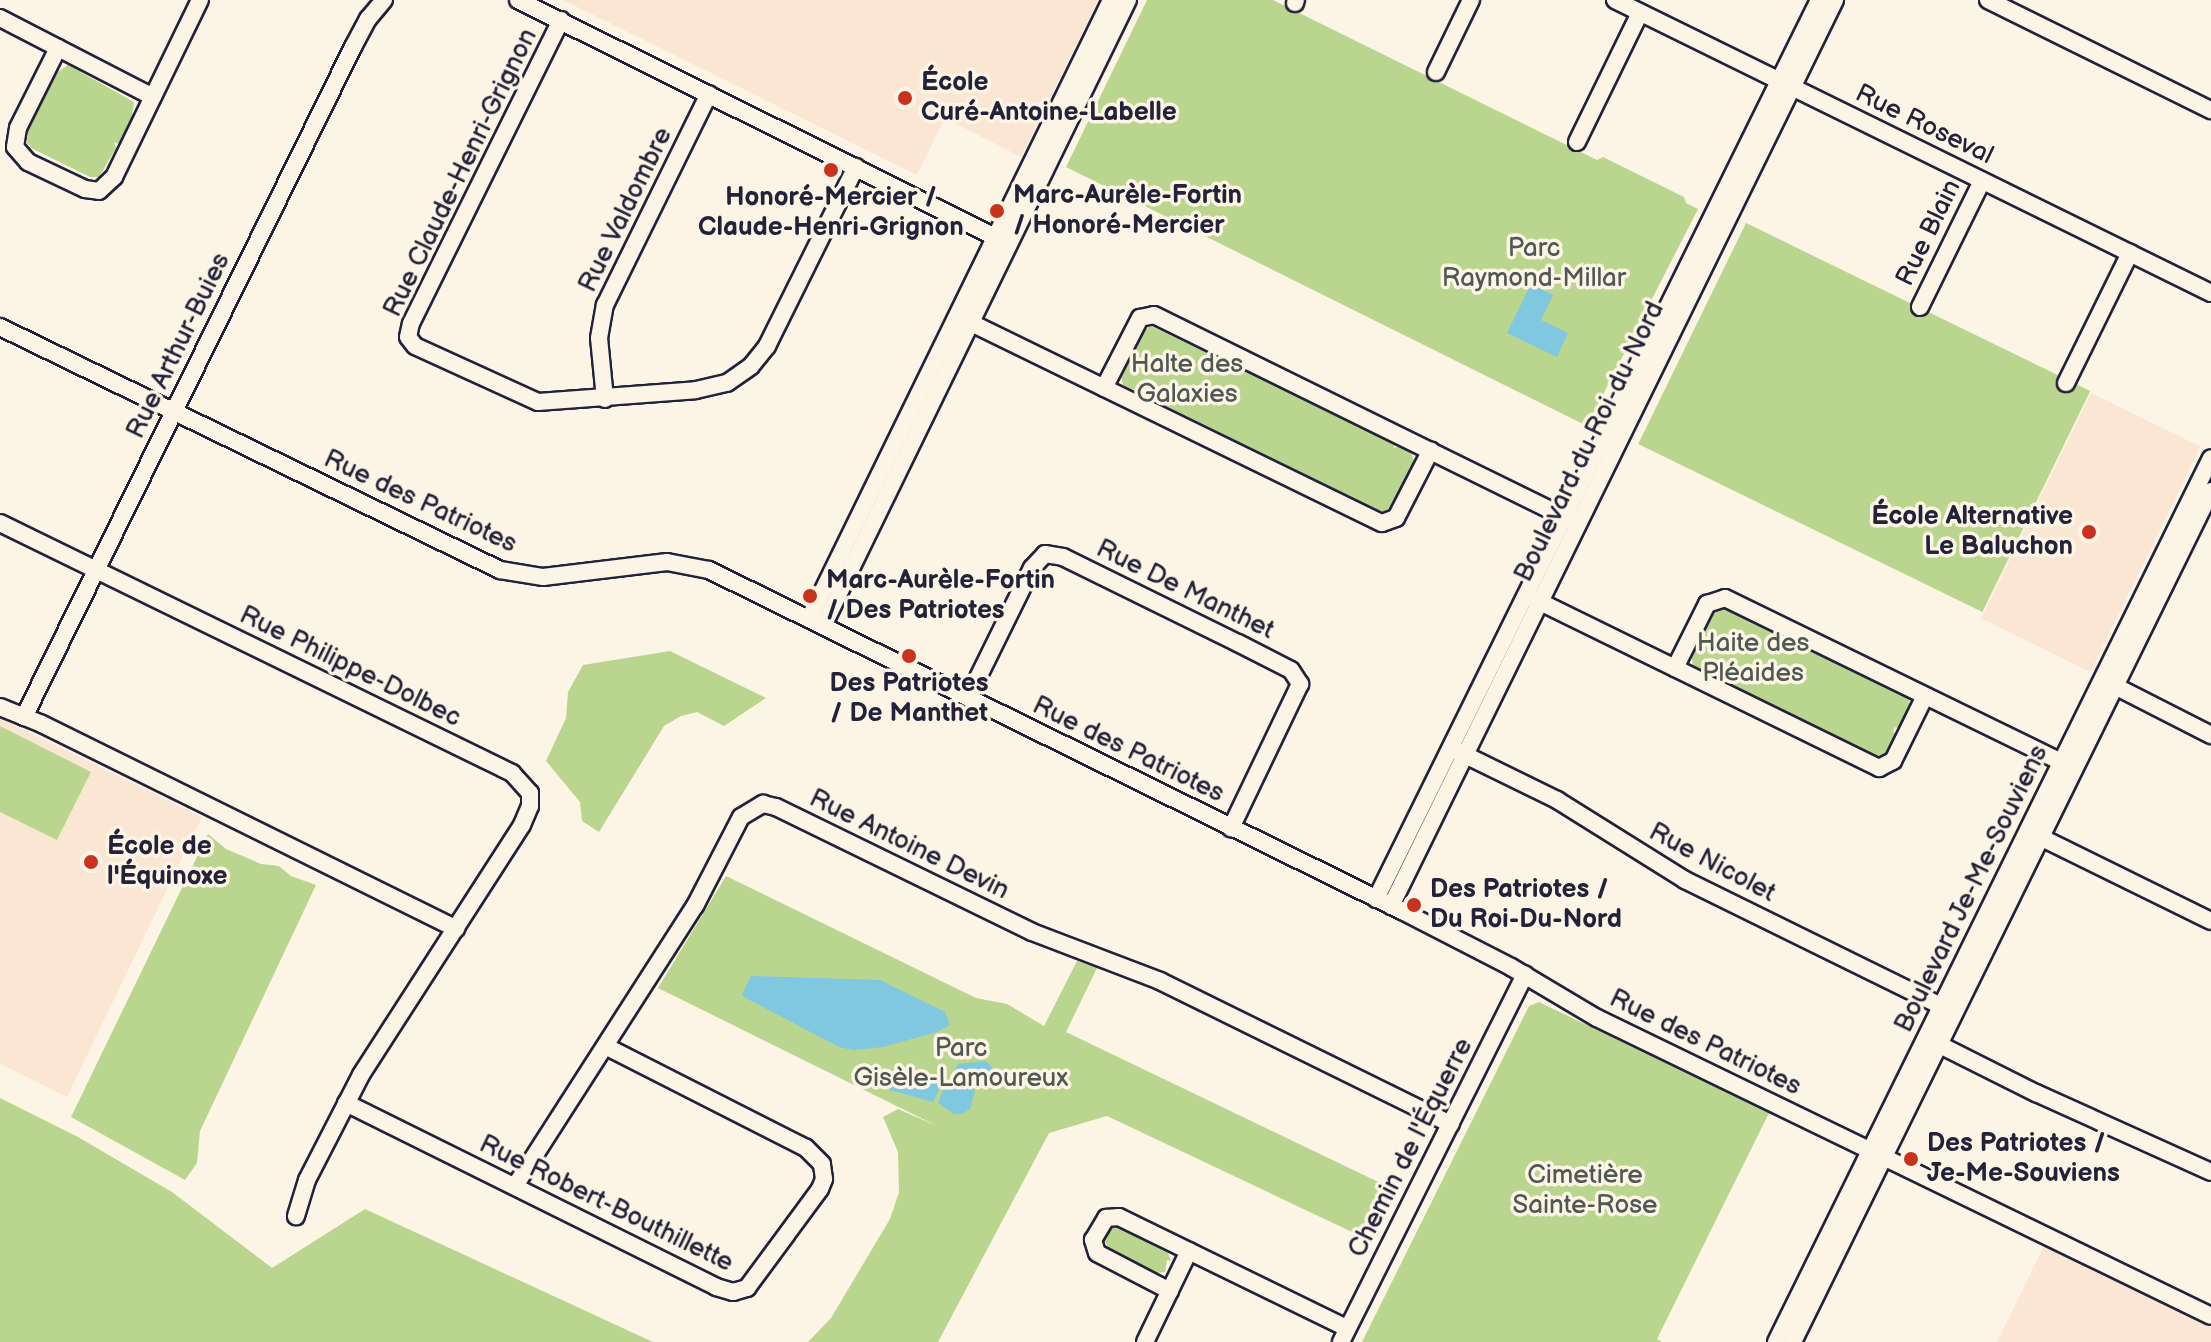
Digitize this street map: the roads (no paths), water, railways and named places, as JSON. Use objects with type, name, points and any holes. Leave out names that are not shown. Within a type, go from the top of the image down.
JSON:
[{"type":"street","points":[[58,48],[15,136],[16,152],[28,162],[85,189],[103,189],[114,177],[200,0]]},
{"type":"street","name":"Rue Arthur-Buies","points":[[24,717],[362,29],[384,0]]},
{"type":"street","name":"Rue Claude-Henri-Grignon","points":[[518,0],[561,20],[856,167],[771,339],[751,366],[733,380],[712,387],[605,399],[559,403],[527,400],[415,346],[408,337],[416,312],[561,20]]},
{"type":"street","points":[[816,622],[1002,240],[1111,0]]},
{"type":"street","points":[[1002,240],[1128,0]]},
{"type":"street","points":[[1436,72],[1471,0]]},
{"type":"street","name":"Rue Roseval","points":[[1615,0],[2211,293]]},
{"type":"street","name":"Boulevard du Roi-du-Nord","points":[[1786,83],[1819,0]]},
{"type":"street","name":"Boulevard du Roi-du-Nord","points":[[1383,902],[1786,83],[1835,0]]},
{"type":"street","points":[[1988,0],[2211,110]]},
{"type":"street","points":[[1577,142],[1640,13]]},
{"type":"street","points":[[0,18],[153,97]]},
{"type":"street","name":"Rue Valdombre","points":[[605,399],[599,344],[605,305],[709,94]]},
{"type":"street","points":[[856,167],[1002,240]]},
{"type":"street","name":"Rue Blain","points":[[1920,307],[1982,181]]},
{"type":"street","points":[[2066,383],[2130,253]]},
{"type":"street","points":[[1104,388],[1140,318],[1154,315],[1571,520]]},
{"type":"street","points":[[964,320],[1382,523],[1391,522],[1398,515],[1431,450]]},
{"type":"street","name":"Rue des Patriotes","points":[[0,327],[500,570],[543,577],[644,564],[685,563],[709,570],[1383,902],[1525,975],[1597,1018],[2211,1316]]},
{"type":"street","name":"Boulevard Je-Me-Souviens","points":[[2109,683],[2211,458]]},
{"type":"street","name":"Boulevard Je-Me-Souviens","points":[[1776,1342],[1876,1154],[2109,683],[2211,491]]},
{"type":"street","name":"Rue Philippe-Dolbec","points":[[0,523],[523,781],[531,797],[528,812],[346,1103],[307,1180],[296,1216]]},
{"type":"street","name":"Rue De Manthet","points":[[968,698],[1034,563],[1048,554],[1063,557],[1272,659],[1294,672],[1300,688],[1231,828]]},
{"type":"street","points":[[1675,668],[1707,604],[1721,597],[2068,765]]},
{"type":"street","points":[[1532,598],[1879,768],[1893,761],[1925,696]]},
{"type":"street","points":[[2109,683],[2211,735]]},
{"type":"street","points":[[0,707],[456,929]]},
{"type":"street","name":"Rue Nicolet","points":[[1457,751],[1557,800],[1685,880],[1948,1009]]},
{"type":"street","name":"Rue Antoine Devin","points":[[515,1186],[695,906],[741,817],[753,808],[767,804],[1032,932],[1160,981],[1451,1124]]},
{"type":"street","points":[[2034,834],[2211,921]]},
{"type":"street","name":"Chemin de l'Équerre","points":[[1344,1335],[1525,975]]},
{"type":"street","points":[[1933,1041],[2036,1093],[2211,1172]]},
{"type":"street","name":"Rue Robert-Bouthillette","points":[[346,1103],[716,1287],[733,1292],[754,1283],[818,1194],[824,1171],[810,1151],[605,1046]]},
{"type":"street","name":"Boulevard Je-Me-Souviens","points":[[1793,1342],[1876,1154]]},
{"type":"street","points":[[1170,1291],[1097,1253],[1093,1240],[1106,1218],[1119,1217],[1189,1251],[1344,1335]]},
{"type":"street","points":[[1145,1342],[1189,1251]]},
{"type":"water","points":[[1531,284],[1553,295],[1541,320],[1568,333],[1557,357],[1507,333]]},
{"type":"water","points":[[751,976],[880,980],[945,1012],[950,1025],[937,1032],[883,1047],[853,1050],[839,1047],[742,995]]},
{"type":"water","points":[[986,1061],[994,1070],[976,1084],[953,1074],[958,1064]]},
{"type":"water","points":[[932,1076],[942,1083],[933,1102],[890,1090],[891,1082]]},
{"type":"water","points":[[955,1082],[972,1086],[975,1091],[970,1109],[962,1114],[954,1114],[938,1103],[943,1090]]},
{"type":"place","name":"École Curé-Antoine-Labelle","points":[[905,98]]},
{"type":"place","name":"Honoré-Mercier / Claude-Henri-Grignon","points":[[831,170]]},
{"type":"place","name":"Marc-Aurèle-Fortin / Honoré-Mercier","points":[[997,211]]},
{"type":"place","name":"École Alternative Le Baluchon","points":[[2089,532]]},
{"type":"place","name":"Marc-Aurèle-Fortin / Des Patriotes","points":[[810,596]]},
{"type":"place","name":"Des Patriotes / De Manthet","points":[[909,656]]},
{"type":"place","name":"École de l'Équinoxe","points":[[91,862]]},
{"type":"place","name":"Des Patriotes / Du Roi-Du-Nord","points":[[1414,905]]},
{"type":"place","name":"Des Patriotes / Je-Me-Souviens","points":[[1911,1159]]},
{"type":"park label","name":"Parc Raymond-Millar","points":[[1534,264]]},
{"type":"park label","name":"Halte des Galaxies","points":[[1187,380]]},
{"type":"park label","name":"Haite des Pléaides","points":[[1753,659]]},
{"type":"park label","name":"Parc Gisèle-Lamoureux","points":[[961,1064]]},
{"type":"park label","name":"Cimetière Sainte-Rose","points":[[1585,1191]]}]
